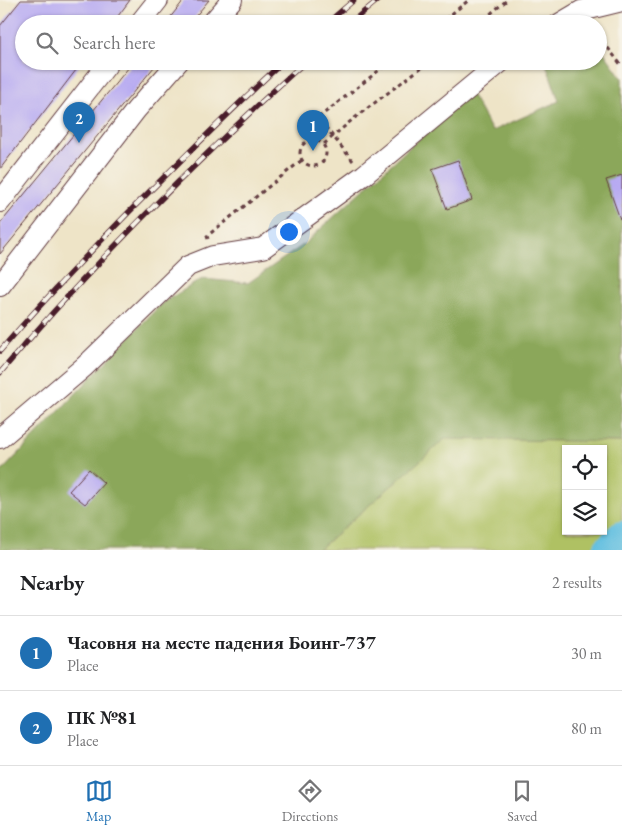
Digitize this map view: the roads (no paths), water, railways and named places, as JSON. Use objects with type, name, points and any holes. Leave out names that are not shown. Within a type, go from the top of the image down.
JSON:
[{"type":"street","points":[[146,15],[158,0]]},
{"type":"street","points":[[220,15],[232,0]]},
{"type":"street","points":[[574,15],[581,11],[622,1]]},
{"type":"street","points":[[0,202],[103,70]]},
{"type":"street","points":[[0,286],[136,110],[171,70]]},
{"type":"street","points":[[0,438],[84,367],[188,266],[213,256],[263,248],[364,175],[491,70]]},
{"type":"waterway","points":[[609,550],[622,537]]},
{"type":"railway","points":[[336,15],[354,0]]},
{"type":"railway","points":[[360,15],[378,0]]},
{"type":"railway","points":[[0,351],[63,280],[129,212],[275,70]]},
{"type":"railway","points":[[0,373],[72,291],[148,212],[226,135],[296,70]]},
{"type":"place","name":"ПК №81","points":[[79,143]]},
{"type":"place","name":"Часовня на месте падения Боинг-737","points":[[313,151]]}]
